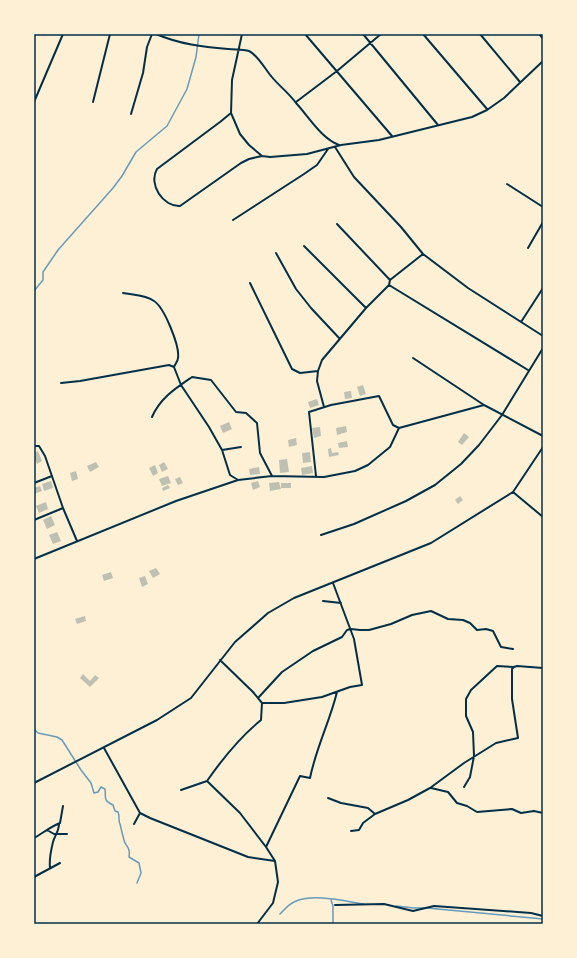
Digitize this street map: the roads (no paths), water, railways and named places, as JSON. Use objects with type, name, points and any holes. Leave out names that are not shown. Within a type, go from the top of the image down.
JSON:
[{"type":"street","points":[[34,102],[63,34]]},
{"type":"street","points":[[93,102],[110,34]]},
{"type":"street","points":[[131,114],[143,73],[147,47],[152,34]]},
{"type":"street","points":[[156,34],[171,40],[200,46],[239,49],[250,52],[272,78],[296,102],[323,135],[332,142],[340,145]]},
{"type":"street","points":[[242,34],[232,80],[230,113],[240,134],[256,152],[262,156]]},
{"type":"street","points":[[305,34],[392,136]]},
{"type":"street","points":[[363,34],[438,125]]},
{"type":"street","points":[[296,102],[337,71],[380,34]]},
{"type":"street","points":[[423,34],[487,110]]},
{"type":"street","points":[[480,34],[520,82]]},
{"type":"street","points":[[539,34],[543,39]]},
{"type":"street","points":[[230,113],[156,169],[153,180],[156,191],[161,198],[177,207],[180,206],[249,159],[262,156],[270,157],[308,154],[340,145],[379,140],[472,117],[487,110],[504,98],[543,61]]},
{"type":"street","points":[[335,147],[354,177],[401,227],[423,254],[468,288],[543,336]]},
{"type":"street","points":[[233,220],[317,165],[329,148]]},
{"type":"street","points":[[507,184],[543,207]]},
{"type":"street","points":[[528,248],[543,222]]},
{"type":"street","points":[[338,224],[390,280]]},
{"type":"street","points":[[304,246],[366,308]]},
{"type":"street","points":[[276,253],[296,289],[311,308],[340,338]]},
{"type":"street","points":[[324,407],[317,381],[322,360],[366,308],[389,285],[390,280],[423,254]]},
{"type":"street","points":[[250,283],[292,369],[300,373],[318,372]]},
{"type":"street","points":[[389,285],[528,370]]},
{"type":"street","points":[[521,322],[543,288]]},
{"type":"street","points":[[124,293],[153,300],[159,305],[165,316],[176,345],[178,358],[174,367],[176,375],[181,385],[209,426],[222,450],[230,475],[238,480]]},
{"type":"street","points":[[322,535],[406,501],[435,485],[461,464],[479,445],[502,415],[528,370],[543,348]]},
{"type":"street","points":[[412,358],[484,405],[543,436]]},
{"type":"street","points":[[61,383],[169,365],[174,367]]},
{"type":"street","points":[[152,417],[156,408],[165,396],[192,376],[211,380],[236,412],[246,413],[258,423],[260,453],[272,476]]},
{"type":"street","points":[[316,476],[309,412],[324,407],[379,396],[393,425],[399,428],[484,405]]},
{"type":"street","points":[[34,559],[176,501],[238,480],[272,476],[324,477],[355,471],[368,465],[390,447],[399,428]]},
{"type":"street","points":[[34,446],[39,446],[77,541]]},
{"type":"street","points":[[222,450],[241,447]]},
{"type":"street","points":[[34,783],[157,720],[191,698],[235,642],[268,612],[294,598],[431,542],[513,492],[543,447]]},
{"type":"street","points":[[34,483],[52,476]]},
{"type":"street","points":[[513,492],[543,517]]},
{"type":"street","points":[[34,520],[63,508]]},
{"type":"street","points":[[262,703],[322,697],[350,687],[362,685],[354,639],[333,583]]},
{"type":"street","points":[[323,601],[341,603]]},
{"type":"street","points":[[258,698],[282,672],[313,651],[342,637],[347,630],[369,630],[391,624],[412,615],[431,611],[448,619],[463,620],[477,630],[486,629],[493,631],[501,647],[513,649]]},
{"type":"street","points":[[181,790],[207,781],[223,758],[245,733],[261,720],[262,703],[220,660]]},
{"type":"street","points":[[464,787],[470,777],[474,756],[473,732],[466,716],[466,699],[468,694],[497,666],[543,668]]},
{"type":"street","points":[[351,831],[359,830],[363,823],[375,814],[408,800],[430,788],[474,756],[496,743],[518,738],[512,700],[512,670],[514,667]]},
{"type":"street","points":[[266,848],[300,776],[310,778],[314,759],[338,691]]},
{"type":"street","points":[[104,747],[140,813],[242,854],[275,861]]},
{"type":"street","points":[[207,781],[240,813],[275,861],[278,882],[273,903],[257,924]]},
{"type":"street","points":[[430,788],[448,792],[458,803],[478,812],[512,809],[521,813],[543,813]]},
{"type":"street","points":[[328,798],[341,804],[368,808],[375,814]]},
{"type":"street","points":[[50,868],[49,860],[56,834],[59,830],[63,806]]},
{"type":"street","points":[[134,824],[140,813]]},
{"type":"street","points":[[34,838],[59,824]]},
{"type":"street","points":[[47,830],[56,834],[67,834]]},
{"type":"street","points":[[34,877],[60,863]]},
{"type":"street","points":[[335,905],[384,904],[413,911],[434,906],[531,913],[543,916]]},
{"type":"waterway","points":[[34,291],[43,280],[43,272],[58,250],[113,188],[136,152],[167,126],[187,89],[196,57],[199,34]]},
{"type":"waterway","points":[[34,729],[38,733],[57,737],[62,740],[91,783],[94,793],[98,792],[101,787],[105,789],[106,800],[113,805],[115,811],[118,812],[119,823],[125,843],[129,850],[129,857],[139,863],[141,873],[137,883]]},
{"type":"waterway","points":[[280,914],[292,903],[310,898],[329,898],[364,904]]},
{"type":"waterway","points":[[331,900],[333,906],[333,924]]},
{"type":"waterway","points":[[396,906],[424,908]]},
{"type":"waterway","points":[[427,908],[543,919]]}]
